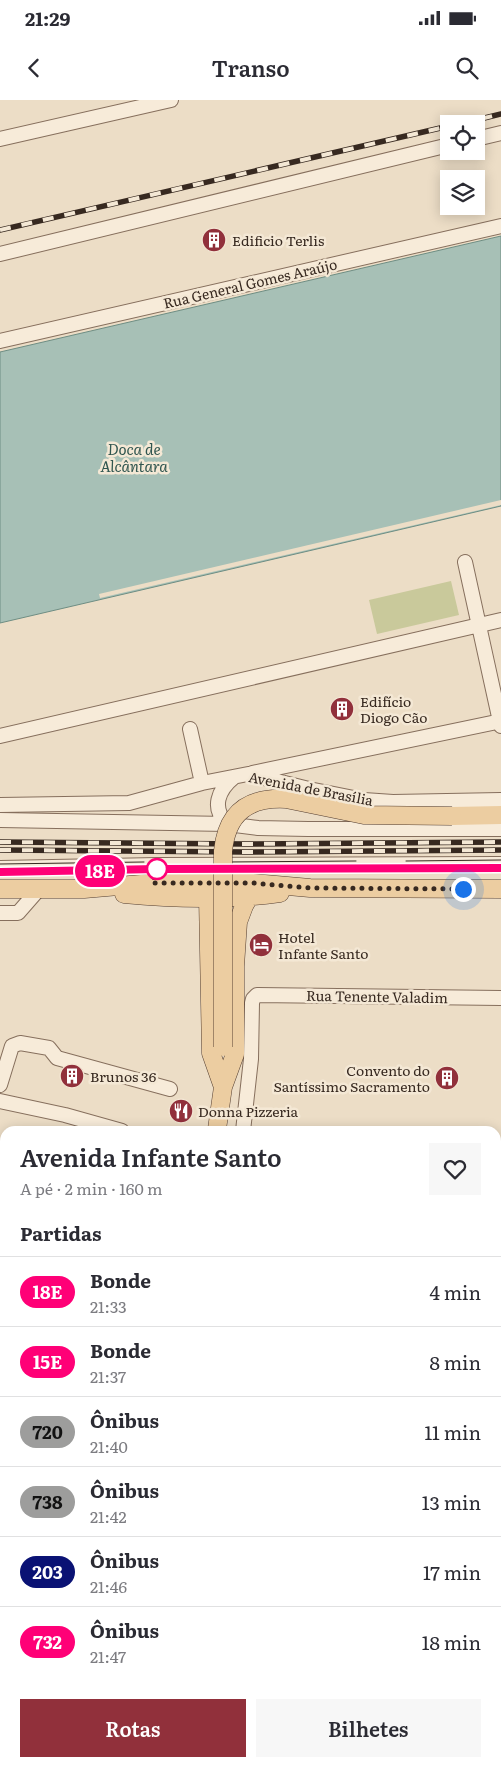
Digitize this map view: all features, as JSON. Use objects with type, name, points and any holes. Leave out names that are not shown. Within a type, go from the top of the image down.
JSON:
[{"type":"main road","points":[[217,1126],[223,1087],[223,851],[228,829],[236,816],[248,805],[258,800],[273,798],[364,815],[501,815]]},
{"type":"main road","points":[[0,889],[84,889],[152,883],[251,890],[310,888],[501,889]]},
{"type":"main road","points":[[84,889],[152,896],[208,897],[251,890]]},
{"type":"main road","points":[[223,1087],[235,1054],[235,966],[238,922],[251,890]]},
{"type":"main road","points":[[208,897],[211,1053],[223,1087]]},
{"type":"street","points":[[0,140],[171,100]]},
{"type":"street","points":[[485,137],[501,133]]},
{"type":"street","points":[[0,254],[440,147]]},
{"type":"street","name":"Rua General Gomes Araújo","points":[[0,341],[501,226]]},
{"type":"street","points":[[248,774],[501,722],[465,562]]},
{"type":"street","points":[[0,736],[501,620]]},
{"type":"street","points":[[190,729],[202,784]]},
{"type":"street","name":"Avenida de Brasília","points":[[0,805],[129,803],[248,774],[364,800],[393,802],[501,800]]},
{"type":"street","points":[[227,824],[221,818],[218,800],[224,785],[234,777]]},
{"type":"street","points":[[34,804],[34,820]]},
{"type":"street","points":[[0,820],[227,824],[258,828],[308,829],[501,829]]},
{"type":"street","points":[[0,868],[157,865],[501,864]]},
{"type":"street","points":[[0,913],[18,913],[39,889]]},
{"type":"street","name":"Rua Tenente Valadim","points":[[243,1126],[251,1059],[252,1003],[254,996],[261,994],[501,998]]},
{"type":"street","points":[[1,1081],[12,1046],[20,1043],[49,1048],[57,1058],[170,1089]]},
{"type":"street","points":[[0,1101],[46,1110],[104,1126]]},
{"type":"green space","points":[[451,581],[459,615],[377,634],[369,600]]},
{"type":"water","name":"Doca de Alcântara","points":[[501,236],[501,506],[0,623],[0,352]]},
{"type":"pier","points":[[501,500],[501,505],[100,598],[99,594]]},
{"type":"tram line","points":[[406,861],[501,860]]},
{"type":"tram line","points":[[226,862],[356,861]]},
{"type":"tram line","points":[[0,864],[144,862]]},
{"type":"tram line","points":[[0,872],[157,869],[501,868]]},
{"type":"tram line","name":"18E","points":[[0,872],[157,869],[501,868]]},
{"type":"railway","points":[[485,118],[501,114]]},
{"type":"railway","points":[[0,230],[440,128]]},
{"type":"railway","points":[[0,842],[245,844],[501,842]]},
{"type":"railway","points":[[0,850],[245,852],[501,850]]},
{"type":"place","name":"Edificio Terlis","points":[[214,240]]},
{"type":"place","name":"Edifício Diogo Cão","points":[[342,709]]},
{"type":"place","name":"Hotel Infante Santo","points":[[261,945]]},
{"type":"place","name":"Brunos 36","points":[[72,1076]]},
{"type":"place","name":"Convento do Santíssimo Sacramento","points":[[447,1078]]},
{"type":"place","name":"Donna Pizzeria","points":[[181,1111]]},
{"type":"route","points":[[157,869],[152,883],[253,883],[310,888],[463,889]]}]
